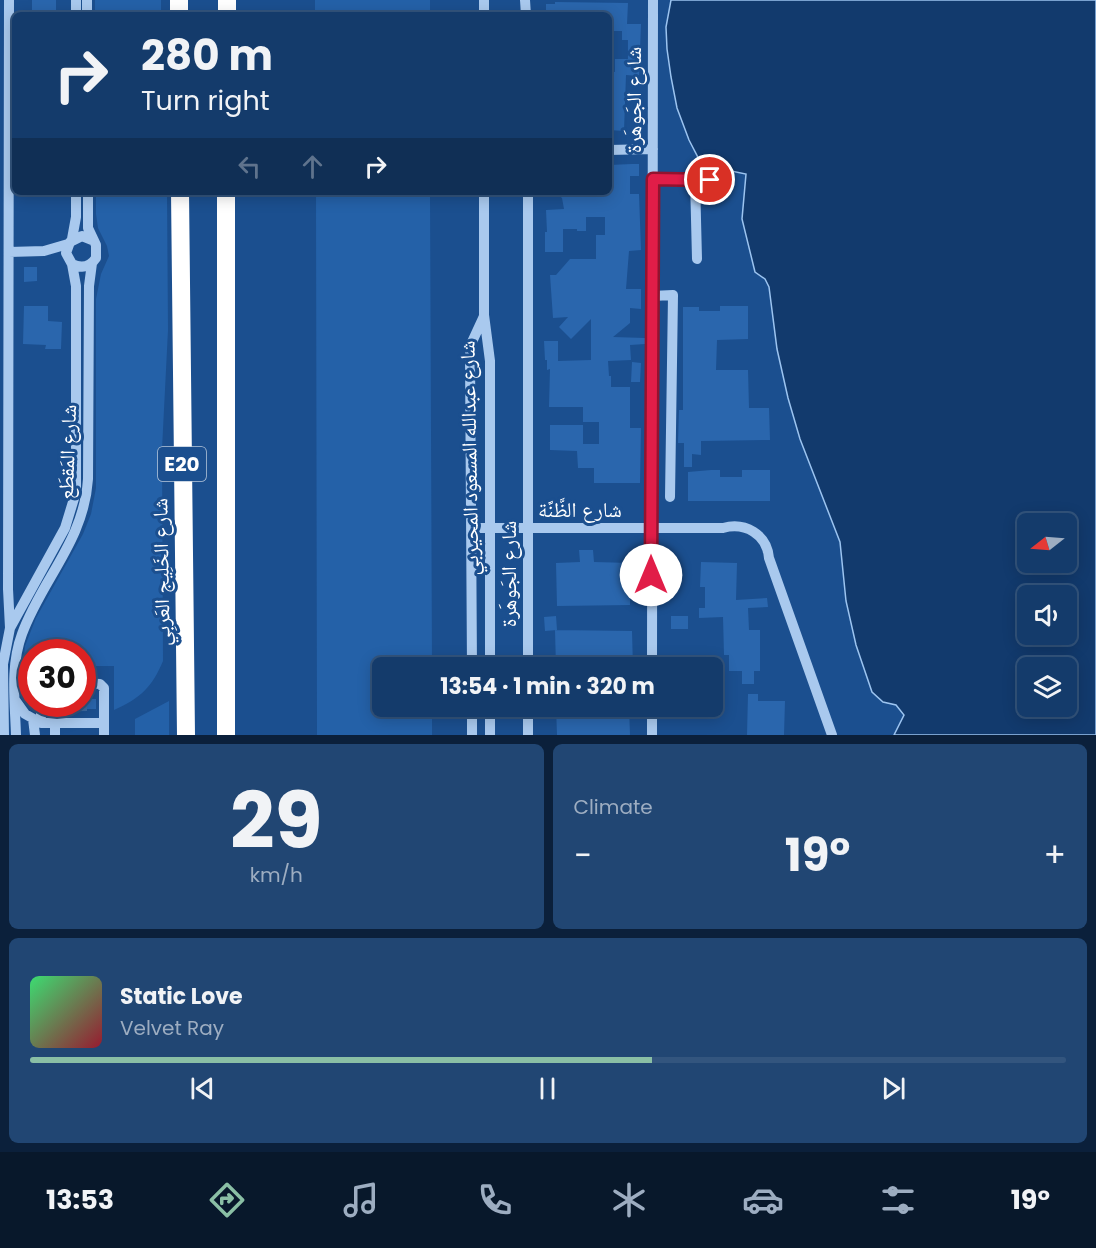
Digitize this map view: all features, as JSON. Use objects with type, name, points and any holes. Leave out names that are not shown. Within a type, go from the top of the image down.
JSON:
[{"type":"highway","name":"شارع الخَلِيج العَربِي","points":[[180,195],[186,735]]},
{"type":"highway","name":"E20","points":[[225,195],[226,735]]},
{"type":"street","points":[[9,0],[8,589],[10,628]]},
{"type":"street","name":"شارع الجَوهَرة","points":[[652,657],[653,0]]},
{"type":"street","points":[[612,150],[653,149]]},
{"type":"street","points":[[653,179],[725,180]]},
{"type":"street","points":[[695,180],[698,258]]},
{"type":"street","points":[[70,261],[70,242],[76,217],[76,195]]},
{"type":"street","points":[[44,251],[82,267],[92,264],[97,252],[88,222],[88,195]]},
{"type":"street","points":[[484,195],[484,315]]},
{"type":"street","name":"شارع الجَوهَرة","points":[[528,195],[528,657]]},
{"type":"street","points":[[9,252],[44,251],[82,236],[92,240]]},
{"type":"street","name":"شارع المَقطَع","points":[[4,735],[2,668],[10,628],[65,528],[76,492],[76,286],[70,261]]},
{"type":"street","name":"شارع المَقطَع","points":[[16,735],[15,667],[22,634],[78,528],[86,504],[88,286],[92,264]]},
{"type":"street","points":[[652,296],[673,295],[670,497]]},
{"type":"street","name":"شارع عبدالله المسعود المحيربي","points":[[472,657],[470,363],[471,346],[484,315]]},
{"type":"street","name":"شارع عبدالله المسعود المحيربي","points":[[484,315],[490,368],[490,657]]},
{"type":"street","points":[[470,363],[475,354],[481,352],[486,356],[490,368]]},
{"type":"street","points":[[652,402],[671,402]]},
{"type":"street","name":"شارع الظَّنَّة","points":[[472,528],[723,528],[751,537],[769,558],[832,735]]},
{"type":"street","points":[[96,684],[104,688],[104,735]]},
{"type":"street","points":[[15,699],[22,711],[50,720],[104,723]]},
{"type":"street","points":[[48,717],[56,735]]},
{"type":"street","points":[[82,717],[82,723]]},
{"type":"street","points":[[472,717],[472,735]]},
{"type":"street","points":[[490,717],[490,735]]},
{"type":"street","points":[[528,717],[528,735]]},
{"type":"street","points":[[652,717],[652,735]]},
{"type":"street","points":[[35,735],[50,720]]},
{"type":"street","points":[[45,735],[50,720]]},
{"type":"shaded area","points":[[95,0],[161,0],[161,12],[95,12]]},
{"type":"shaded area","points":[[315,0],[430,0],[430,12],[315,12]]},
{"type":"shaded area","points":[[671,0],[1096,0],[1096,735],[894,735],[904,715],[896,705],[883,702],[872,692],[856,645],[846,601],[840,542],[800,439],[788,398],[777,349],[769,287],[765,279],[755,272],[742,219],[746,174],[702,165],[689,140],[677,108],[667,49],[666,27]]},
{"type":"shaded area","points":[[96,195],[167,195],[168,330],[162,449],[163,661],[150,685],[144,691],[132,701],[114,710],[114,666],[96,666],[96,639],[28,639],[36,618],[83,534],[91,514],[96,488],[96,299],[101,274],[109,256],[98,228]]},
{"type":"shaded area","points":[[316,195],[430,195],[432,657],[372,657],[372,717],[432,717],[432,735],[317,735]]},
{"type":"shaded area","points":[[169,701],[169,735],[135,735],[135,719]]},
{"type":"building","points":[[32,0],[56,0],[56,12],[32,12]]},
{"type":"building","points":[[555,2],[628,3],[627,24],[641,24],[639,76],[626,75],[624,131],[612,130],[612,72],[615,72],[615,59],[628,59],[628,40],[622,40],[622,31],[612,31],[612,12],[546,12],[546,4],[555,4]]},
{"type":"building","points":[[639,164],[639,176],[630,176],[630,194],[639,194],[641,250],[629,251],[626,289],[641,289],[641,309],[630,308],[630,323],[613,337],[645,338],[645,344],[630,345],[631,360],[608,361],[611,387],[630,387],[630,428],[641,428],[640,483],[594,483],[594,468],[578,468],[577,451],[550,450],[550,425],[583,425],[583,444],[599,444],[599,422],[583,422],[583,407],[549,407],[550,369],[547,370],[544,341],[558,341],[558,361],[591,360],[591,319],[571,339],[559,327],[568,317],[553,318],[550,275],[556,275],[570,259],[596,259],[596,235],[605,235],[605,217],[586,217],[586,231],[563,229],[563,252],[545,252],[546,210],[564,209],[562,198],[558,195],[612,195],[612,165]]},
{"type":"building","points":[[24,267],[37,267],[37,281],[24,282]]},
{"type":"building","points":[[24,306],[48,306],[48,321],[62,322],[61,349],[45,349],[46,345],[23,344]]},
{"type":"building","points":[[720,306],[748,306],[748,339],[717,340],[716,370],[748,370],[749,408],[769,408],[770,440],[701,441],[701,455],[692,454],[692,467],[684,467],[684,443],[678,443],[679,410],[683,410],[683,307],[699,307],[699,311],[720,311]]},
{"type":"building","points":[[632,362],[641,363],[640,382],[631,382]]},
{"type":"building","points":[[720,470],[720,477],[742,477],[742,470],[770,470],[770,501],[688,501],[688,472]]},
{"type":"building","points":[[579,550],[593,550],[594,562],[631,563],[630,605],[557,606],[556,563],[580,562]]},
{"type":"building","points":[[701,562],[737,563],[736,600],[767,598],[768,607],[748,608],[749,630],[760,630],[760,671],[754,671],[754,684],[742,684],[742,671],[729,671],[729,655],[724,655],[723,617],[699,618],[699,608],[705,608],[705,587],[700,587]]},
{"type":"building","points":[[556,616],[557,630],[545,631],[544,617]]},
{"type":"building","points":[[671,616],[688,616],[688,629],[671,629]]},
{"type":"building","points":[[555,630],[632,631],[633,657],[556,657]]},
{"type":"building","points":[[748,694],[758,694],[758,701],[785,701],[784,735],[747,735]]},
{"type":"building","points":[[556,717],[629,717],[630,735],[557,735]]},
{"type":"route","points":[[651,575],[653,179],[710,180]]}]
